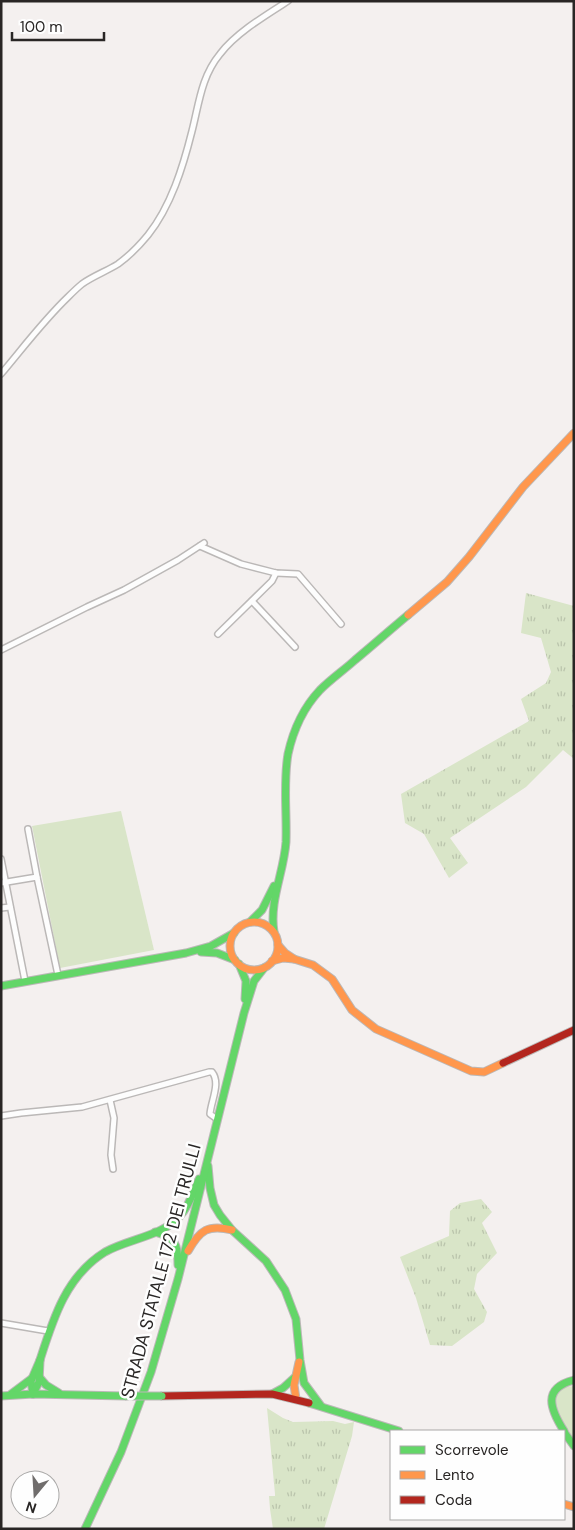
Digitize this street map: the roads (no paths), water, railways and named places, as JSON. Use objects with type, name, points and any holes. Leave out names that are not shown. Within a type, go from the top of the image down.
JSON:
[{"type":"main road","points":[[272,962],[278,952],[271,915],[286,846],[287,765],[291,741],[298,722],[308,704],[320,690],[447,582],[523,487],[574,433]]},
{"type":"main road","points":[[1,986],[186,953],[224,941],[240,926],[250,922],[262,913],[281,870]]},
{"type":"main road","points":[[250,922],[266,924],[274,932]]},
{"type":"main road","name":"STRADA STATALE 172 DEI TRULLI","points":[[234,933],[230,944],[231,950],[246,981],[244,1013]]},
{"type":"main road","points":[[278,945],[294,959]]},
{"type":"main road","points":[[186,953],[217,953],[248,968],[264,968]]},
{"type":"main road","points":[[272,962],[283,958],[294,959],[313,965],[332,979],[352,1010],[376,1029],[471,1071],[484,1072],[574,1030]]},
{"type":"main road","name":"STRADA STATALE 172 DEI TRULLI","points":[[84,1529],[121,1452],[151,1372],[178,1279],[244,1013],[254,982],[264,968],[272,962]]},
{"type":"main road","points":[[208,1159],[210,1188],[214,1205],[232,1230],[266,1261],[285,1290],[296,1318],[304,1383],[321,1406]]},
{"type":"main road","points":[[33,1394],[30,1387],[31,1379],[40,1360],[58,1305],[68,1288],[82,1271],[104,1253],[129,1240],[155,1232],[179,1219],[186,1208],[208,1159]]},
{"type":"main road","points":[[182,1261],[195,1238],[205,1230],[219,1226],[232,1230]]},
{"type":"main road","points":[[155,1232],[166,1234],[176,1241],[178,1247],[178,1279]]},
{"type":"main road","points":[[33,1394],[38,1387],[40,1378],[40,1360]]},
{"type":"main road","points":[[296,1399],[293,1390],[294,1378],[300,1360]]},
{"type":"main road","points":[[40,1378],[46,1385],[62,1395]]},
{"type":"main road","points":[[272,1394],[283,1388],[294,1378]]},
{"type":"main road","points":[[10,1395],[31,1379]]},
{"type":"main road","points":[[563,1430],[553,1412],[551,1402],[553,1393],[558,1385],[565,1381],[574,1380]]},
{"type":"main road","points":[[296,1399],[304,1383]]},
{"type":"main road","points":[[1,1396],[33,1394],[125,1396],[272,1394],[321,1406],[397,1430]]},
{"type":"main road","points":[[565,1432],[574,1446]]},
{"type":"street","points":[[1,374],[40,325],[82,284],[118,264],[148,234],[167,206],[182,167],[204,81],[219,55],[230,42],[288,1]]},
{"type":"street","points":[[1,650],[124,590],[178,560],[202,544],[241,564],[276,573],[298,574],[341,624]]},
{"type":"street","points":[[218,634],[272,582],[276,573]]},
{"type":"street","points":[[252,601],[295,647]]},
{"type":"street","points":[[28,829],[58,975]]},
{"type":"street","points":[[1,859],[4,883],[25,981]]},
{"type":"street","points":[[4,883],[37,877]]},
{"type":"street","points":[[1,908],[10,907]]},
{"type":"street","points":[[1,1116],[21,1112],[82,1107],[212,1072],[216,1076],[216,1081],[210,1114],[217,1119]]},
{"type":"street","points":[[110,1100],[114,1118],[111,1155],[113,1169]]},
{"type":"street","points":[[1,1323],[48,1331]]}]
